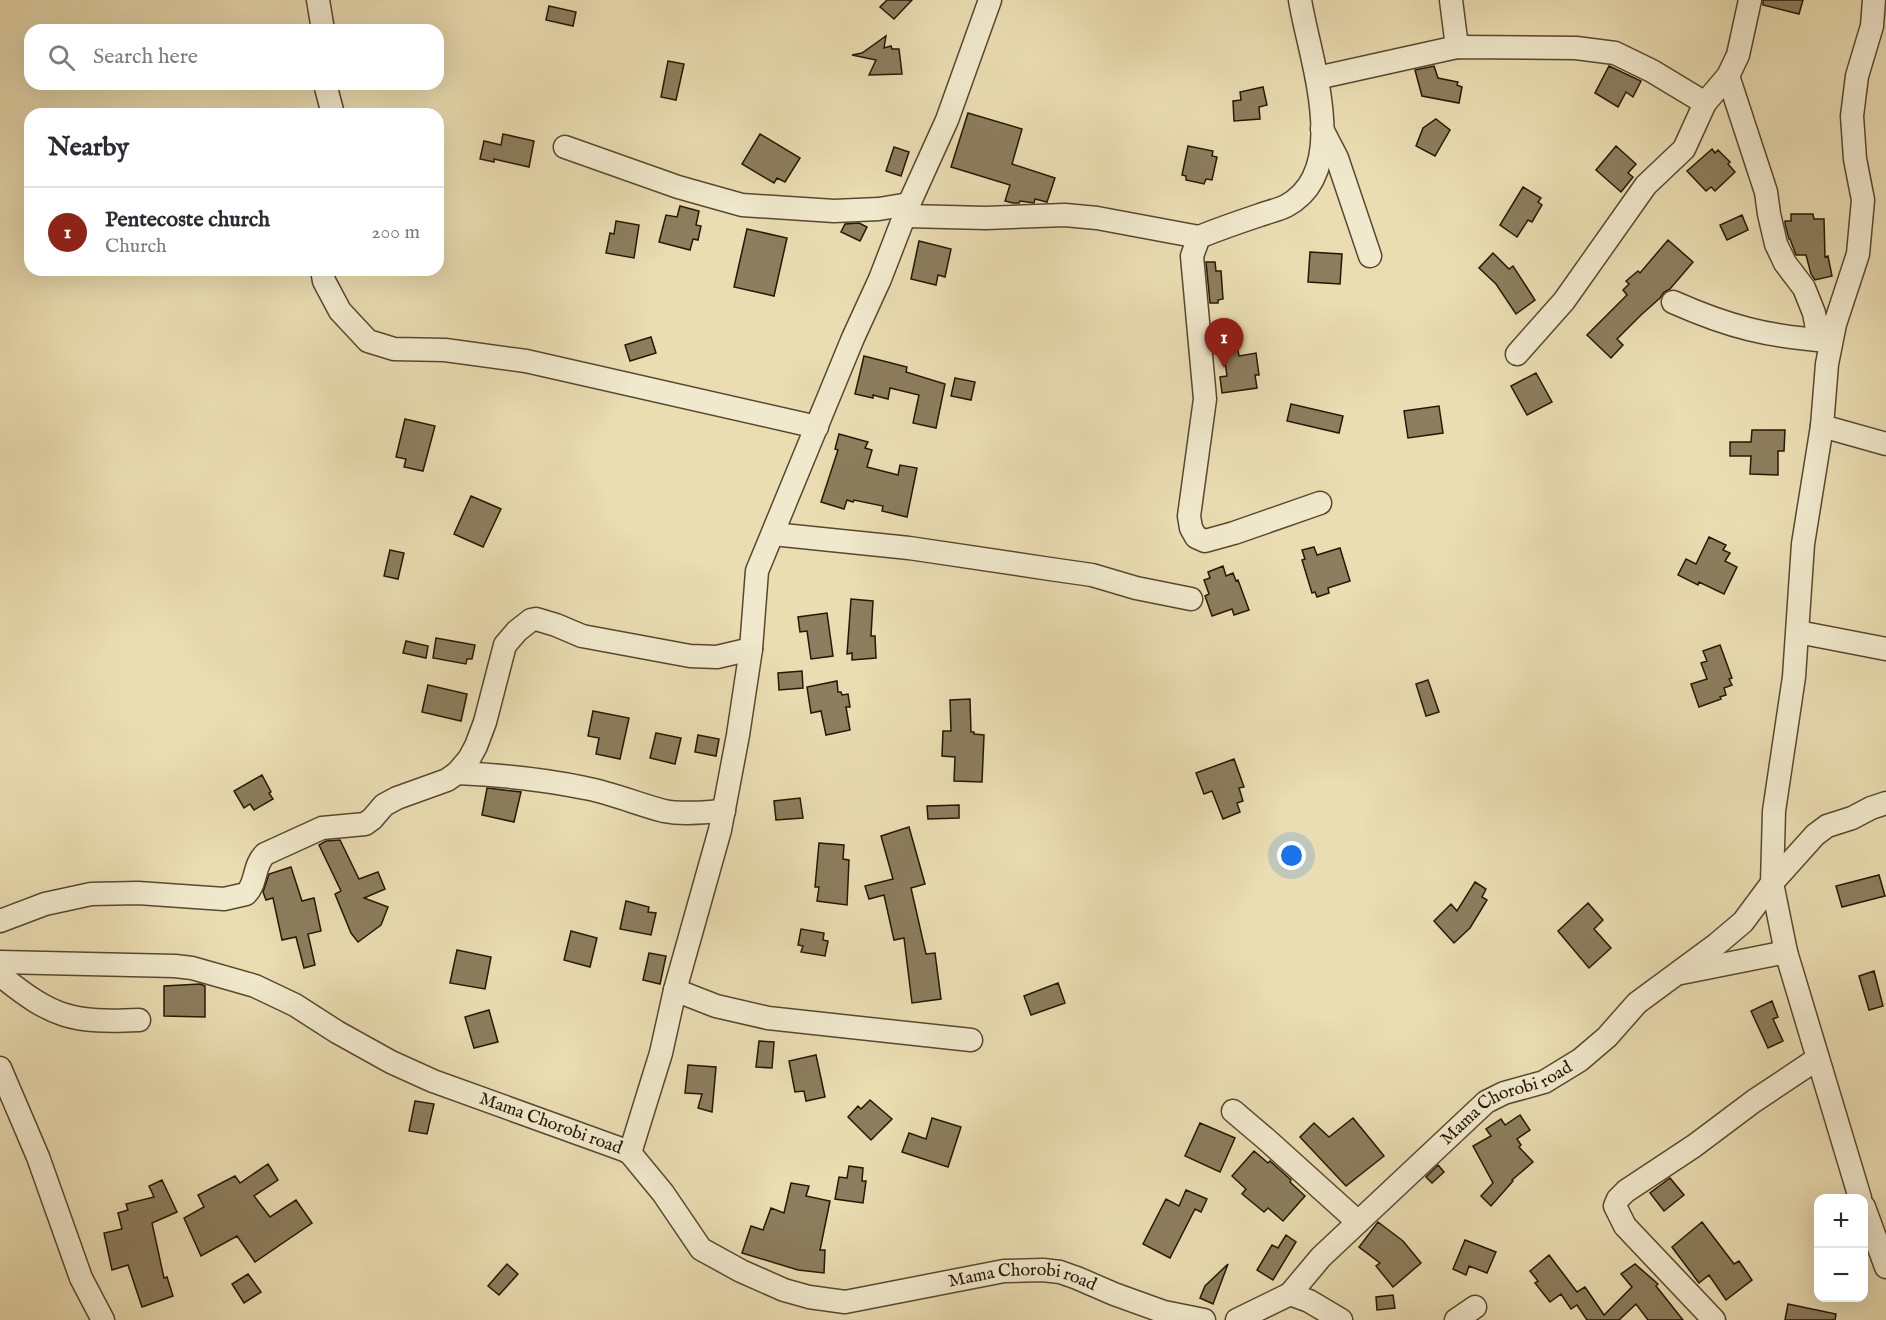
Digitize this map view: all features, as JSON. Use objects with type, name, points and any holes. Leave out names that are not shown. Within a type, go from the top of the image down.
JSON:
[{"type":"street","points":[[318,0],[322,24]]},
{"type":"street","points":[[630,1153],[661,1053],[675,990],[724,812],[751,649],[757,571],[947,120],[990,0]]},
{"type":"street","points":[[565,147],[678,187],[742,205],[834,211],[908,210],[986,218],[1065,215],[1097,218],[1199,237],[1286,206],[1309,188],[1320,161],[1322,129],[1317,78],[1300,0]]},
{"type":"street","points":[[1451,0],[1457,47]]},
{"type":"street","points":[[1517,354],[1564,301],[1646,185],[1684,149],[1705,103],[1728,76],[1737,55],[1750,0]]},
{"type":"street","points":[[1825,340],[1858,254],[1863,200],[1855,159],[1852,116],[1857,76],[1872,26],[1874,0]]},
{"type":"street","points":[[1317,78],[1457,47],[1576,48],[1615,53],[1652,71],[1705,103]]},
{"type":"street","points":[[1728,76],[1766,192],[1776,244],[1785,263],[1804,288],[1825,340],[1827,364],[1822,426],[1803,544],[1793,688],[1774,811],[1772,883],[1786,952],[1859,1194]]},
{"type":"street","points":[[327,90],[331,108]]},
{"type":"street","points":[[1322,129],[1337,158],[1370,256]]},
{"type":"street","points":[[1199,237],[1192,256],[1205,399],[1188,516],[1191,528],[1196,537],[1205,541],[1320,503]]},
{"type":"street","points":[[323,276],[340,311],[368,341],[394,349],[445,350],[525,361],[817,427]]},
{"type":"street","points":[[1673,302],[1710,318],[1756,332],[1792,338],[1825,340]]},
{"type":"street","points":[[1822,426],[1886,444]]},
{"type":"street","points":[[773,534],[909,548],[1092,575],[1136,588],[1191,599]]},
{"type":"street","points":[[0,921],[45,904],[91,894],[138,893],[224,899],[242,896],[250,890],[259,862],[265,854],[322,828],[365,824],[384,805],[397,798],[447,780],[457,773],[469,759],[479,738],[505,645],[531,620],[556,625],[582,636],[690,656],[717,657],[751,649]]},
{"type":"street","points":[[1798,632],[1886,649]]},
{"type":"street","points":[[457,773],[554,782],[597,791],[666,811],[724,812]]},
{"type":"street","name":"Mama Chorobi road","points":[[1237,1320],[1290,1294],[1321,1257],[1486,1102],[1504,1093],[1544,1082],[1580,1060],[1607,1037],[1637,1003],[1743,922],[1804,845],[1827,826],[1886,803]]},
{"type":"street","points":[[1674,974],[1786,952]]},
{"type":"street","name":"Mama Chorobi road","points":[[0,962],[192,968],[239,981],[277,996],[391,1062],[433,1081],[630,1153],[663,1193],[701,1249],[741,1272],[784,1290],[809,1297],[845,1302],[1004,1270],[1042,1270],[1068,1275],[1161,1316],[1204,1320]]},
{"type":"street","points":[[0,975],[20,992],[43,1006],[70,1018],[104,1022],[139,1020]]},
{"type":"street","points":[[675,990],[716,1006],[768,1018],[971,1040]]},
{"type":"street","points":[[1714,1320],[1625,1226],[1615,1209],[1616,1203],[1626,1191],[1817,1059]]},
{"type":"street","points":[[0,1068],[38,1157],[81,1278],[103,1320]]},
{"type":"street","points":[[1233,1112],[1358,1222]]},
{"type":"street","points":[[1868,1220],[1886,1267]]},
{"type":"street","points":[[1290,1294],[1309,1301],[1341,1320]]},
{"type":"street","points":[[1456,1320],[1475,1307]]},
{"type":"building","points":[[887,0],[912,0],[894,19],[880,7]]},
{"type":"building","points":[[1763,0],[1803,0],[1799,14],[1763,5]]},
{"type":"building","points":[[549,6],[576,12],[573,26],[546,20]]},
{"type":"building","points":[[886,36],[884,48],[891,46],[892,49],[899,49],[902,74],[869,75],[876,60],[852,55],[862,53]]},
{"type":"building","points":[[668,61],[684,64],[676,100],[661,97]]},
{"type":"building","points":[[1434,66],[1438,78],[1458,82],[1457,85],[1462,87],[1459,103],[1422,96],[1415,70]]},
{"type":"building","points":[[1609,66],[1641,81],[1633,97],[1626,92],[1618,107],[1595,93]]},
{"type":"building","points":[[1263,87],[1267,105],[1259,107],[1260,119],[1234,121],[1233,101],[1241,100],[1240,92]]},
{"type":"building","points":[[968,113],[1022,129],[1012,164],[1055,178],[1047,202],[1035,199],[1034,203],[1005,201],[1010,185],[951,167]]},
{"type":"building","points":[[1436,119],[1450,130],[1435,156],[1416,146],[1423,128]]},
{"type":"building","points":[[503,134],[534,141],[529,167],[494,159],[494,162],[480,159],[484,141],[501,145]]},
{"type":"building","points":[[760,134],[800,158],[785,182],[777,178],[774,183],[742,164]]},
{"type":"building","points":[[1188,146],[1213,151],[1212,156],[1217,157],[1212,180],[1206,179],[1204,184],[1186,180],[1186,176],[1182,175]]},
{"type":"building","points":[[1616,146],[1636,164],[1628,173],[1633,177],[1621,192],[1596,170]]},
{"type":"building","points":[[894,147],[909,152],[901,176],[886,171]]},
{"type":"building","points":[[1712,149],[1715,153],[1718,150],[1730,162],[1728,164],[1735,172],[1715,191],[1711,187],[1706,191],[1687,171]]},
{"type":"building","points":[[1523,187],[1541,198],[1538,202],[1542,205],[1532,222],[1528,220],[1517,237],[1500,225]]},
{"type":"building","points":[[680,206],[699,211],[696,225],[701,226],[698,240],[693,239],[690,250],[659,242],[666,215],[677,217]]},
{"type":"building","points":[[1791,214],[1813,214],[1814,219],[1824,219],[1825,257],[1828,256],[1832,276],[1815,280],[1806,255],[1796,255],[1785,224],[1785,221],[1791,221]]},
{"type":"building","points":[[1742,215],[1748,230],[1727,240],[1720,225]]},
{"type":"building","points":[[616,221],[639,225],[634,258],[606,253],[610,233],[614,234]]},
{"type":"building","points":[[859,223],[867,227],[860,241],[841,232],[845,224]]},
{"type":"building","points":[[747,229],[787,238],[774,296],[734,287]]},
{"type":"building","points":[[1668,240],[1693,262],[1670,289],[1664,292],[1617,339],[1623,345],[1611,358],[1587,335],[1627,295],[1623,290],[1629,284],[1626,281],[1638,271],[1640,273]]},
{"type":"building","points":[[919,241],[951,249],[945,277],[938,275],[936,285],[911,279]]},
{"type":"building","points":[[1310,252],[1342,254],[1340,284],[1308,282]]},
{"type":"building","points":[[1493,253],[1509,269],[1513,266],[1535,300],[1516,314],[1496,284],[1479,268]]},
{"type":"building","points":[[1206,262],[1215,262],[1216,271],[1221,271],[1223,299],[1218,300],[1218,303],[1210,303]]},
{"type":"building","points":[[651,337],[656,353],[630,361],[625,345]]},
{"type":"building","points":[[1237,345],[1239,356],[1256,353],[1259,375],[1255,375],[1257,388],[1222,393],[1220,377],[1227,376],[1223,347]]},
{"type":"building","points":[[864,356],[907,367],[906,372],[945,384],[936,428],[913,423],[919,395],[890,388],[888,399],[855,394]]},
{"type":"building","points":[[1536,373],[1552,402],[1527,415],[1511,386]]},
{"type":"building","points":[[955,378],[975,382],[971,400],[951,396]]},
{"type":"building","points":[[1291,404],[1343,416],[1339,433],[1287,421]]},
{"type":"building","points":[[1439,406],[1443,433],[1408,438],[1404,411]]},
{"type":"building","points":[[405,419],[435,426],[423,471],[404,467],[406,459],[396,457]]},
{"type":"building","points":[[1752,430],[1785,430],[1784,451],[1778,451],[1778,475],[1750,474],[1751,456],[1730,456],[1730,442],[1751,442]]},
{"type":"building","points":[[839,434],[868,442],[865,448],[872,450],[867,467],[898,475],[900,465],[917,468],[907,517],[882,511],[883,506],[854,500],[853,502],[847,500],[844,509],[821,502],[838,450],[835,449]]},
{"type":"building","points":[[471,496],[501,509],[483,547],[454,534]]},
{"type":"building","points":[[1709,537],[1726,545],[1723,550],[1730,553],[1725,561],[1737,567],[1724,594],[1678,575],[1686,559],[1696,564]]},
{"type":"building","points":[[1314,547],[1317,555],[1340,548],[1350,581],[1328,588],[1329,593],[1317,597],[1315,592],[1312,593],[1302,560],[1305,559],[1302,550]]},
{"type":"building","points":[[390,550],[404,553],[398,579],[384,576]]},
{"type":"building","points":[[1223,566],[1226,576],[1233,573],[1236,581],[1238,580],[1249,610],[1234,615],[1232,609],[1212,616],[1205,596],[1209,594],[1204,580],[1210,578],[1208,572]]},
{"type":"building","points":[[851,599],[873,601],[871,636],[875,636],[876,658],[852,660],[852,653],[847,654]]},
{"type":"building","points":[[827,613],[833,656],[811,659],[807,631],[800,632],[798,617]]},
{"type":"building","points":[[436,638],[475,645],[472,659],[467,659],[466,664],[433,658]]},
{"type":"building","points":[[406,641],[428,646],[426,658],[403,653]]},
{"type":"building","points":[[1720,645],[1732,678],[1729,679],[1732,685],[1724,688],[1726,695],[1720,697],[1721,699],[1699,707],[1691,684],[1707,679],[1701,663],[1707,661],[1703,651]]},
{"type":"building","points":[[802,671],[803,688],[779,690],[778,673]]},
{"type":"building","points":[[1428,680],[1439,712],[1426,716],[1416,684]]},
{"type":"building","points":[[837,681],[838,692],[842,695],[848,694],[850,707],[846,707],[850,730],[826,735],[821,711],[811,713],[807,687]]},
{"type":"building","points":[[428,685],[467,694],[461,721],[422,712]]},
{"type":"building","points":[[970,699],[971,732],[984,735],[982,782],[954,781],[955,757],[942,756],[943,731],[951,731],[950,700]]},
{"type":"building","points":[[593,711],[629,718],[620,759],[596,754],[599,738],[588,736]]},
{"type":"building","points":[[656,733],[681,738],[675,764],[650,758]]},
{"type":"building","points":[[698,735],[719,739],[716,756],[695,752]]},
{"type":"building","points":[[1234,759],[1244,787],[1239,788],[1243,801],[1237,803],[1240,812],[1223,819],[1212,791],[1204,794],[1196,773]]},
{"type":"building","points":[[262,775],[273,799],[254,810],[250,804],[244,808],[234,791]]},
{"type":"building","points":[[487,788],[521,792],[514,822],[482,815]]},
{"type":"building","points":[[800,798],[803,818],[776,820],[774,801]]},
{"type":"building","points":[[959,805],[959,818],[928,819],[927,806]]},
{"type":"building","points":[[909,827],[925,884],[911,888],[926,954],[935,953],[941,999],[912,1003],[904,938],[894,940],[884,895],[869,899],[865,886],[893,879],[881,836]]},
{"type":"building","points":[[340,840],[359,879],[378,872],[385,889],[364,898],[388,907],[381,925],[358,942],[351,933],[335,894],[341,891],[319,845],[326,841]]},
{"type":"building","points":[[819,843],[844,845],[843,859],[849,860],[847,905],[817,901],[819,887],[815,887]]},
{"type":"building","points":[[291,867],[302,901],[314,898],[321,931],[308,934],[315,965],[304,968],[296,937],[282,940],[273,898],[266,900],[263,892],[269,874]]},
{"type":"building","points":[[1879,875],[1885,896],[1842,907],[1836,886]]},
{"type":"building","points":[[1475,882],[1486,889],[1482,897],[1487,900],[1470,928],[1454,943],[1434,921],[1451,904],[1457,911]]},
{"type":"building","points":[[626,901],[649,907],[648,912],[656,913],[651,935],[620,929]]},
{"type":"building","points":[[1588,903],[1603,920],[1594,929],[1611,948],[1589,968],[1558,931]]},
{"type":"building","points":[[801,929],[824,933],[823,940],[828,941],[825,956],[801,952],[803,946],[798,945]]},
{"type":"building","points":[[571,931],[597,938],[590,967],[564,960]]},
{"type":"building","points":[[457,950],[491,957],[485,989],[450,983]]},
{"type":"building","points":[[649,953],[666,956],[660,984],[643,980]]},
{"type":"building","points":[[1874,971],[1883,1006],[1869,1010],[1859,976]]},
{"type":"building","points":[[1058,983],[1065,1003],[1031,1015],[1024,996]]},
{"type":"building","points":[[200,984],[205,986],[205,1017],[164,1016],[164,986]]},
{"type":"building","points":[[1772,1001],[1778,1017],[1773,1019],[1783,1041],[1768,1048],[1751,1011]]},
{"type":"building","points":[[489,1010],[498,1042],[474,1048],[465,1017]]},
{"type":"building","points":[[759,1041],[774,1042],[772,1068],[756,1067]]},
{"type":"building","points":[[816,1055],[825,1097],[806,1101],[804,1091],[795,1092],[789,1061]]},
{"type":"building","points":[[688,1065],[716,1067],[712,1112],[698,1108],[702,1094],[685,1093]]},
{"type":"building","points":[[870,1100],[892,1119],[871,1140],[848,1117],[858,1106],[861,1109]]},
{"type":"building","points":[[415,1101],[434,1104],[427,1134],[409,1131]]},
{"type":"building","points":[[1520,1115],[1530,1130],[1517,1139],[1521,1145],[1519,1147],[1533,1162],[1512,1180],[1491,1206],[1481,1196],[1493,1183],[1473,1146],[1491,1136],[1486,1129],[1501,1119],[1505,1125]]},
{"type":"building","points":[[932,1118],[961,1127],[948,1167],[902,1152],[909,1133],[926,1139]]},
{"type":"building","points":[[1353,1118],[1384,1156],[1346,1186],[1300,1137],[1314,1123],[1329,1137]]},
{"type":"building","points":[[1200,1123],[1235,1138],[1220,1172],[1185,1156]]},
{"type":"building","points":[[1254,1151],[1268,1163],[1270,1161],[1305,1196],[1283,1221],[1268,1208],[1264,1212],[1242,1194],[1246,1189],[1232,1176]]},
{"type":"building","points":[[268,1164],[278,1180],[254,1196],[270,1217],[296,1200],[312,1223],[255,1262],[237,1236],[201,1256],[184,1218],[204,1207],[198,1195],[235,1176],[240,1183]]},
{"type":"building","points":[[1438,1165],[1444,1172],[1432,1183],[1426,1177]]},
{"type":"building","points":[[849,1166],[863,1168],[862,1181],[866,1181],[863,1203],[835,1199],[839,1177],[847,1178]]},
{"type":"building","points":[[1670,1178],[1684,1195],[1664,1211],[1650,1193]]},
{"type":"building","points":[[162,1180],[177,1212],[152,1223],[164,1278],[167,1277],[173,1296],[142,1307],[128,1265],[112,1270],[104,1233],[122,1229],[118,1213],[128,1210],[126,1204],[154,1197],[149,1186]]},
{"type":"building","points":[[791,1183],[809,1186],[806,1196],[830,1201],[820,1250],[825,1250],[824,1273],[798,1270],[742,1253],[751,1226],[763,1230],[771,1208],[784,1213]]},
{"type":"building","points":[[1186,1190],[1207,1199],[1201,1212],[1195,1209],[1170,1258],[1143,1244],[1166,1199],[1179,1206]]},
{"type":"building","points":[[1378,1222],[1403,1241],[1421,1263],[1393,1287],[1376,1266],[1380,1263],[1359,1247]]},
{"type":"building","points":[[1702,1222],[1734,1264],[1739,1261],[1752,1280],[1726,1300],[1709,1275],[1699,1283],[1672,1247]]},
{"type":"building","points":[[1286,1235],[1296,1242],[1273,1280],[1257,1270],[1272,1245],[1278,1248]]},
{"type":"building","points":[[1465,1240],[1496,1252],[1487,1273],[1469,1266],[1466,1275],[1453,1269]]},
{"type":"building","points":[[1549,1255],[1577,1292],[1585,1287],[1604,1315],[1632,1287],[1621,1274],[1635,1264],[1658,1284],[1656,1286],[1683,1320],[1648,1320],[1636,1304],[1619,1320],[1587,1320],[1577,1305],[1571,1309],[1561,1294],[1550,1302],[1535,1283],[1538,1281],[1530,1271]]},
{"type":"building","points":[[507,1264],[518,1274],[499,1295],[488,1286]]},
{"type":"building","points":[[1228,1264],[1213,1304],[1200,1298],[1205,1286]]},
{"type":"building","points":[[248,1274],[261,1292],[244,1303],[232,1284]]},
{"type":"building","points":[[1393,1295],[1395,1308],[1377,1310],[1376,1297]]},
{"type":"building","points":[[1788,1304],[1836,1314],[1835,1320],[1785,1320]]},
{"type":"place","name":"Pentecoste church","points":[[1224,368]]}]
